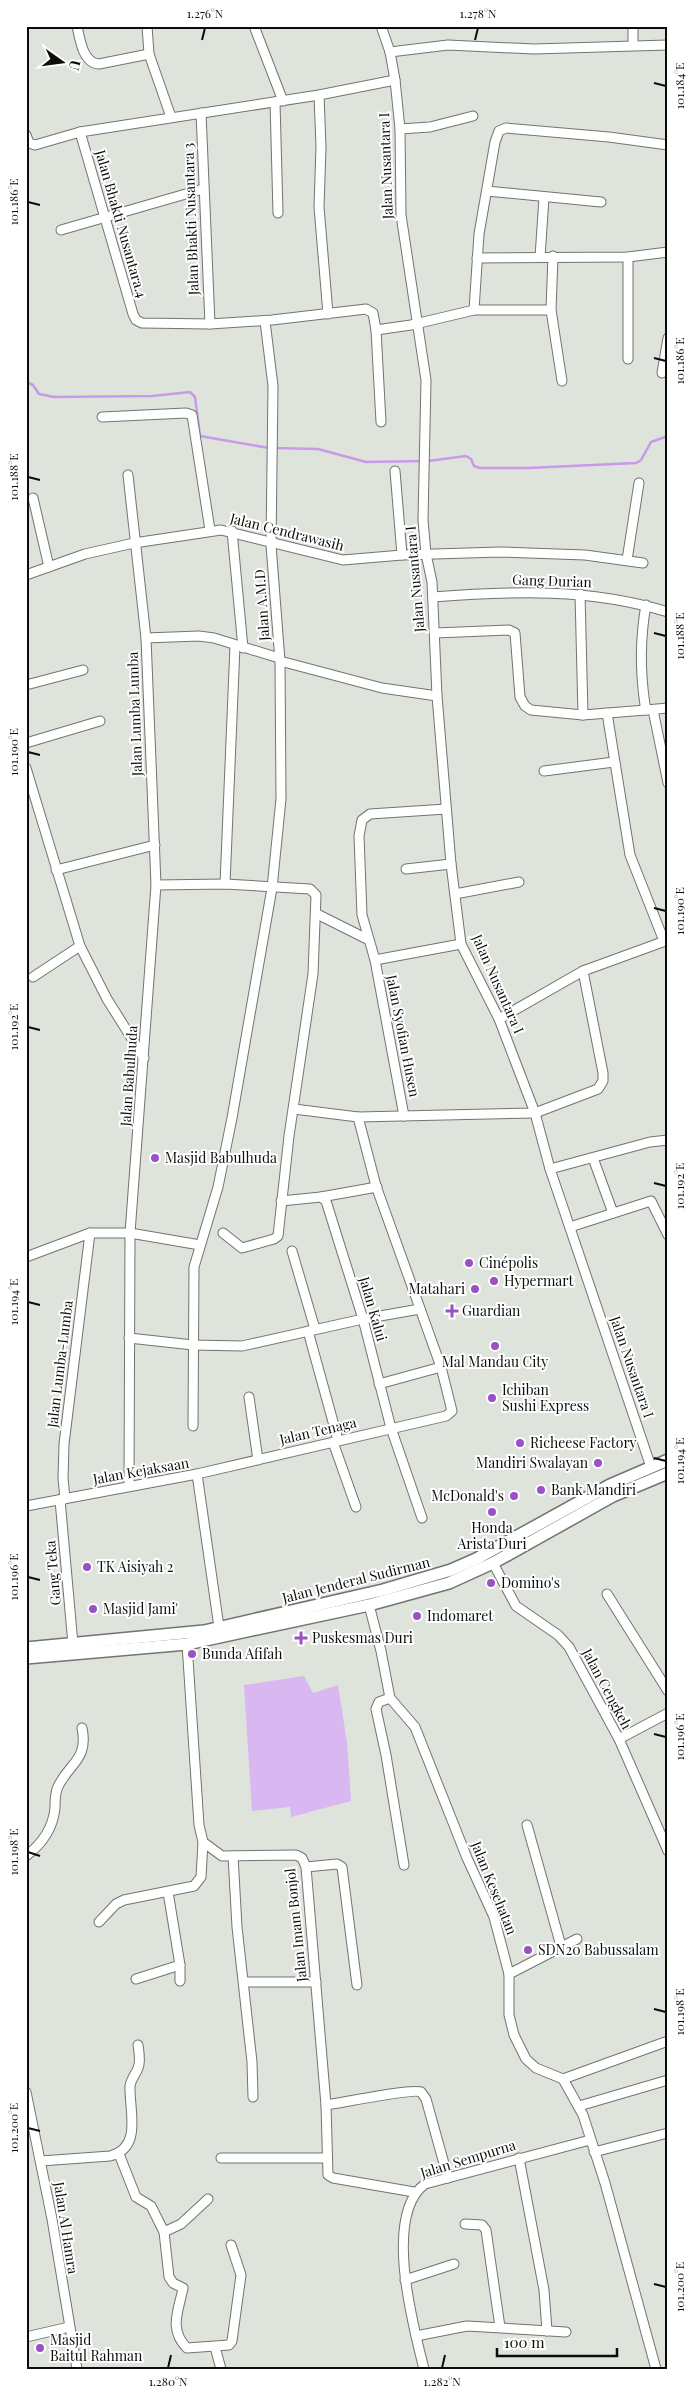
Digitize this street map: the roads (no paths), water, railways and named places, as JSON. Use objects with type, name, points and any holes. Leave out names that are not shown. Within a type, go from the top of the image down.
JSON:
[{"type":"street","points":[[77,26],[86,58],[92,63],[99,64],[149,54]]},
{"type":"street","points":[[147,26],[149,54],[171,117]]},
{"type":"street","points":[[254,26],[279,102],[278,213]]},
{"type":"street","name":"Jalan Nusantara I","points":[[381,26],[390,52],[395,80],[400,129],[401,215],[426,380],[423,520],[433,597],[437,696],[446,809],[461,944],[500,1018],[535,1112],[550,1169],[651,1467]]},
{"type":"street","points":[[633,46],[634,26]]},
{"type":"street","points":[[390,52],[448,45],[534,49],[668,45]]},
{"type":"street","points":[[27,138],[30,145],[35,145],[80,132],[279,102],[395,80]]},
{"type":"street","points":[[319,95],[321,147],[319,207],[328,314]]},
{"type":"street","name":"Jalan Bhakti Nusantara 3","points":[[201,113],[210,324]]},
{"type":"street","points":[[400,129],[430,127],[473,116]]},
{"type":"street","points":[[474,310],[479,234],[494,142],[502,129],[609,137],[668,145]]},
{"type":"street","name":"Jalan Bhakti Nusantara.4","points":[[80,132],[133,314],[138,322],[210,324]]},
{"type":"street","points":[[61,230],[203,189]]},
{"type":"street","points":[[487,190],[544,198],[601,202]]},
{"type":"street","points":[[540,257],[544,198]]},
{"type":"street","points":[[477,258],[628,257],[668,252]]},
{"type":"street","points":[[553,256],[551,310],[562,381]]},
{"type":"street","points":[[628,257],[628,359]]},
{"type":"street","points":[[210,324],[265,321],[371,310],[376,330],[381,422]]},
{"type":"street","points":[[376,330],[418,323],[474,310],[551,310]]},
{"type":"street","name":"Jalan A.M.D","points":[[193,1426],[194,1267],[218,1187],[227,1144],[272,888],[281,799],[279,660],[272,542],[272,364],[265,321]]},
{"type":"street","points":[[662,373],[668,338]]},
{"type":"street","points":[[102,417],[186,413],[192,415],[210,530]]},
{"type":"street","points":[[395,471],[402,555]]},
{"type":"street","name":"Jalan Lumba Lumba","points":[[128,475],[134,543],[146,638],[147,716],[156,885]]},
{"type":"street","points":[[627,560],[639,483]]},
{"type":"street","points":[[33,498],[49,567]]},
{"type":"street","name":"Jalan Cendrawasih","points":[[26,575],[84,554],[210,530],[232,531],[343,560],[402,555],[500,552],[627,560],[643,563]]},
{"type":"street","points":[[225,884],[239,647],[232,531]]},
{"type":"street","name":"Gang Durian","points":[[433,597],[508,592],[580,594],[646,605],[668,612]]},
{"type":"street","points":[[580,594],[583,714]]},
{"type":"street","points":[[646,605],[642,630],[641,669],[668,783]]},
{"type":"street","points":[[435,633],[512,631],[517,637],[520,697],[525,706],[536,712],[583,714],[668,708]]},
{"type":"street","points":[[146,638],[199,636],[214,638],[279,660],[382,688],[437,696]]},
{"type":"street","points":[[26,685],[83,670]]},
{"type":"street","points":[[500,1018],[583,971],[666,940],[630,855],[607,713]]},
{"type":"street","points":[[26,743],[100,721]]},
{"type":"street","points":[[544,771],[614,762]]},
{"type":"street","points":[[26,768],[80,946],[107,999],[144,1058]]},
{"type":"street","points":[[375,960],[362,915],[359,836],[364,817],[370,814],[446,809]]},
{"type":"street","points":[[56,870],[155,845]]},
{"type":"street","points":[[406,870],[451,864]]},
{"type":"street","points":[[455,894],[519,882]]},
{"type":"street","points":[[156,885],[225,884],[313,890],[316,895],[313,974],[281,1201],[279,1233],[274,1239],[242,1248],[223,1233]]},
{"type":"street","name":"Jalan Babulhuda","points":[[129,1338],[130,1234],[156,885]]},
{"type":"street","points":[[316,914],[370,940]]},
{"type":"street","name":"Jalan Syofian Husen","points":[[404,1116],[375,960],[461,944]]},
{"type":"street","points":[[33,977],[80,946]]},
{"type":"street","points":[[294,1109],[358,1117],[535,1112],[601,1087],[603,1073],[583,971]]},
{"type":"street","points":[[358,1117],[377,1187],[441,1367],[379,1384]]},
{"type":"street","points":[[550,1169],[650,1142],[668,1140]]},
{"type":"street","points":[[593,1158],[613,1213]]},
{"type":"street","points":[[281,1201],[323,1198],[377,1187]]},
{"type":"street","name":"Jalan Kalui","points":[[323,1198],[363,1319],[391,1428],[422,1518]]},
{"type":"street","points":[[570,1227],[652,1201],[668,1235]]},
{"type":"street","points":[[26,1256],[90,1233],[130,1234],[200,1245]]},
{"type":"street","name":"Jalan Lumba-Lumba","points":[[63,1500],[64,1444],[90,1233]]},
{"type":"street","points":[[292,1251],[312,1330],[336,1441],[356,1506]]},
{"type":"street","points":[[129,1486],[129,1338],[193,1345],[242,1346],[294,1336],[312,1330],[363,1319],[420,1309]]},
{"type":"street","name":"Jalan Tenaga","points":[[197,1474],[446,1416],[451,1412],[452,1408],[441,1367]]},
{"type":"street","points":[[249,1397],[258,1460]]},
{"type":"street","name":"Jalan Jenderal Sudirman","points":[[26,1648],[73,1644],[186,1644],[369,1605],[476,1559],[590,1495],[668,1460]]},
{"type":"street","name":"Jalan Jenderal Sudirman","points":[[26,1658],[57,1657],[108,1644],[219,1627],[414,1587],[449,1583],[492,1563],[613,1496],[668,1473]]},
{"type":"street","name":"Jalan Kejaksaan","points":[[26,1506],[197,1474],[219,1627]]},
{"type":"street","name":"Gang Teka","points":[[63,1500],[73,1644]]},
{"type":"street","name":"Jalan Cengkeh","points":[[492,1563],[516,1606],[558,1635],[569,1647],[619,1739],[668,1851]]},
{"type":"street","points":[[608,1594],[668,1692]]},
{"type":"street","points":[[369,1605],[382,1651],[390,1698],[379,1702],[376,1709],[404,1865]]},
{"type":"street","points":[[99,1922],[116,1904],[124,1900],[194,1886],[199,1882],[203,1862],[203,1842],[199,1825],[186,1644]]},
{"type":"street","name":"Jalan Kesehatan","points":[[390,1698],[415,1728],[467,1858],[494,1917],[509,1974],[509,2015],[514,2035],[526,2059],[536,2068],[563,2080]]},
{"type":"street","points":[[619,1739],[668,1713]]},
{"type":"street","points":[[26,1856],[41,1844],[52,1821],[57,1788],[82,1753],[84,1744],[82,1728]]},
{"type":"street","points":[[526,1825],[561,1946]]},
{"type":"street","name":"Jalan Imam Bonjol","points":[[203,1842],[222,1856],[296,1855],[302,1858],[306,1867],[316,1982],[326,2105],[326,2158],[328,2175],[333,2178],[414,2192]]},
{"type":"street","points":[[233,1856],[237,1927],[252,2062],[253,2097]]},
{"type":"street","points":[[306,1867],[337,1864],[342,1867],[356,1985]]},
{"type":"street","points":[[168,1892],[180,1965],[180,1980]]},
{"type":"street","points":[[509,1974],[577,1939]]},
{"type":"street","points":[[136,1979],[180,1965]]},
{"type":"street","points":[[244,1982],[316,1982]]},
{"type":"street","points":[[656,2369],[605,2183],[579,2106],[563,2080],[668,2041]]},
{"type":"street","points":[[41,2161],[119,2154],[131,2138],[130,2084],[139,2068],[138,2045]]},
{"type":"street","points":[[579,2106],[668,2080]]},
{"type":"street","points":[[326,2105],[383,2097],[406,2090],[421,2092],[426,2099],[448,2178]]},
{"type":"street","name":"Jalan Al Hamra","points":[[26,2092],[41,2161],[77,2369]]},
{"type":"street","points":[[594,2152],[668,2133]]},
{"type":"street","name":"Jalan Sempurna","points":[[424,2369],[404,2280],[406,2226],[414,2192],[425,2184],[590,2140]]},
{"type":"street","points":[[119,2154],[136,2197],[151,2206],[164,2232],[169,2277],[173,2283],[183,2288],[175,2319],[176,2332],[188,2349],[229,2345],[233,2331],[241,2275],[231,2245]]},
{"type":"street","points":[[221,2158],[326,2158]]},
{"type":"street","points":[[519,2158],[544,2290],[547,2331]]},
{"type":"street","points":[[164,2232],[182,2223],[208,2199]]},
{"type":"street","points":[[466,2224],[482,2225],[486,2230],[500,2327]]},
{"type":"street","points":[[404,2280],[454,2264]]},
{"type":"street","points":[[416,2336],[467,2326],[566,2332]]},
{"type":"street","points":[[26,2337],[69,2327]]},
{"type":"street","points":[[215,2347],[221,2369]]},
{"type":"waterway","points":[[26,382],[33,385],[39,394],[54,397],[152,396],[190,392],[195,397],[200,436],[269,448]]},
{"type":"waterway","points":[[428,461],[466,456],[471,459],[474,466],[480,468],[528,468],[636,463],[641,460],[651,442],[668,436]]},
{"type":"waterway","points":[[275,448],[318,449],[366,462],[422,461]]},
{"type":"place","name":"Masjid Babulhuda","points":[[155,1158]]},
{"type":"place","name":"Cinépolis","points":[[469,1263]]},
{"type":"place","name":"Hypermart","points":[[494,1281]]},
{"type":"place","name":"Matahari","points":[[475,1289]]},
{"type":"place","name":"Guardian","points":[[452,1311]]},
{"type":"place","name":"Mal Mandau City","points":[[495,1346]]},
{"type":"place","name":"Ichiban Sushi Express","points":[[492,1398]]},
{"type":"place","name":"Richeese Factory","points":[[520,1443]]},
{"type":"place","name":"Mandiri Swalayan","points":[[598,1463]]},
{"type":"place","name":"Bank Mandiri","points":[[541,1490]]},
{"type":"place","name":"McDonald's","points":[[514,1496]]},
{"type":"place","name":"Honda Arista Duri","points":[[492,1512]]},
{"type":"place","name":"TK Aisiyah 2","points":[[87,1567]]},
{"type":"place","name":"Domino's","points":[[491,1583]]},
{"type":"place","name":"Masjid Jami'","points":[[93,1609]]},
{"type":"place","name":"Indomaret","points":[[417,1616]]},
{"type":"place","name":"Puskesmas Duri","points":[[301,1638]]},
{"type":"place","name":"Bunda Afifah","points":[[192,1654]]},
{"type":"place","name":"SDN20 Babussalam","points":[[528,1950]]},
{"type":"place","name":"Masjid Baitul Rahman","points":[[40,2348]]}]
